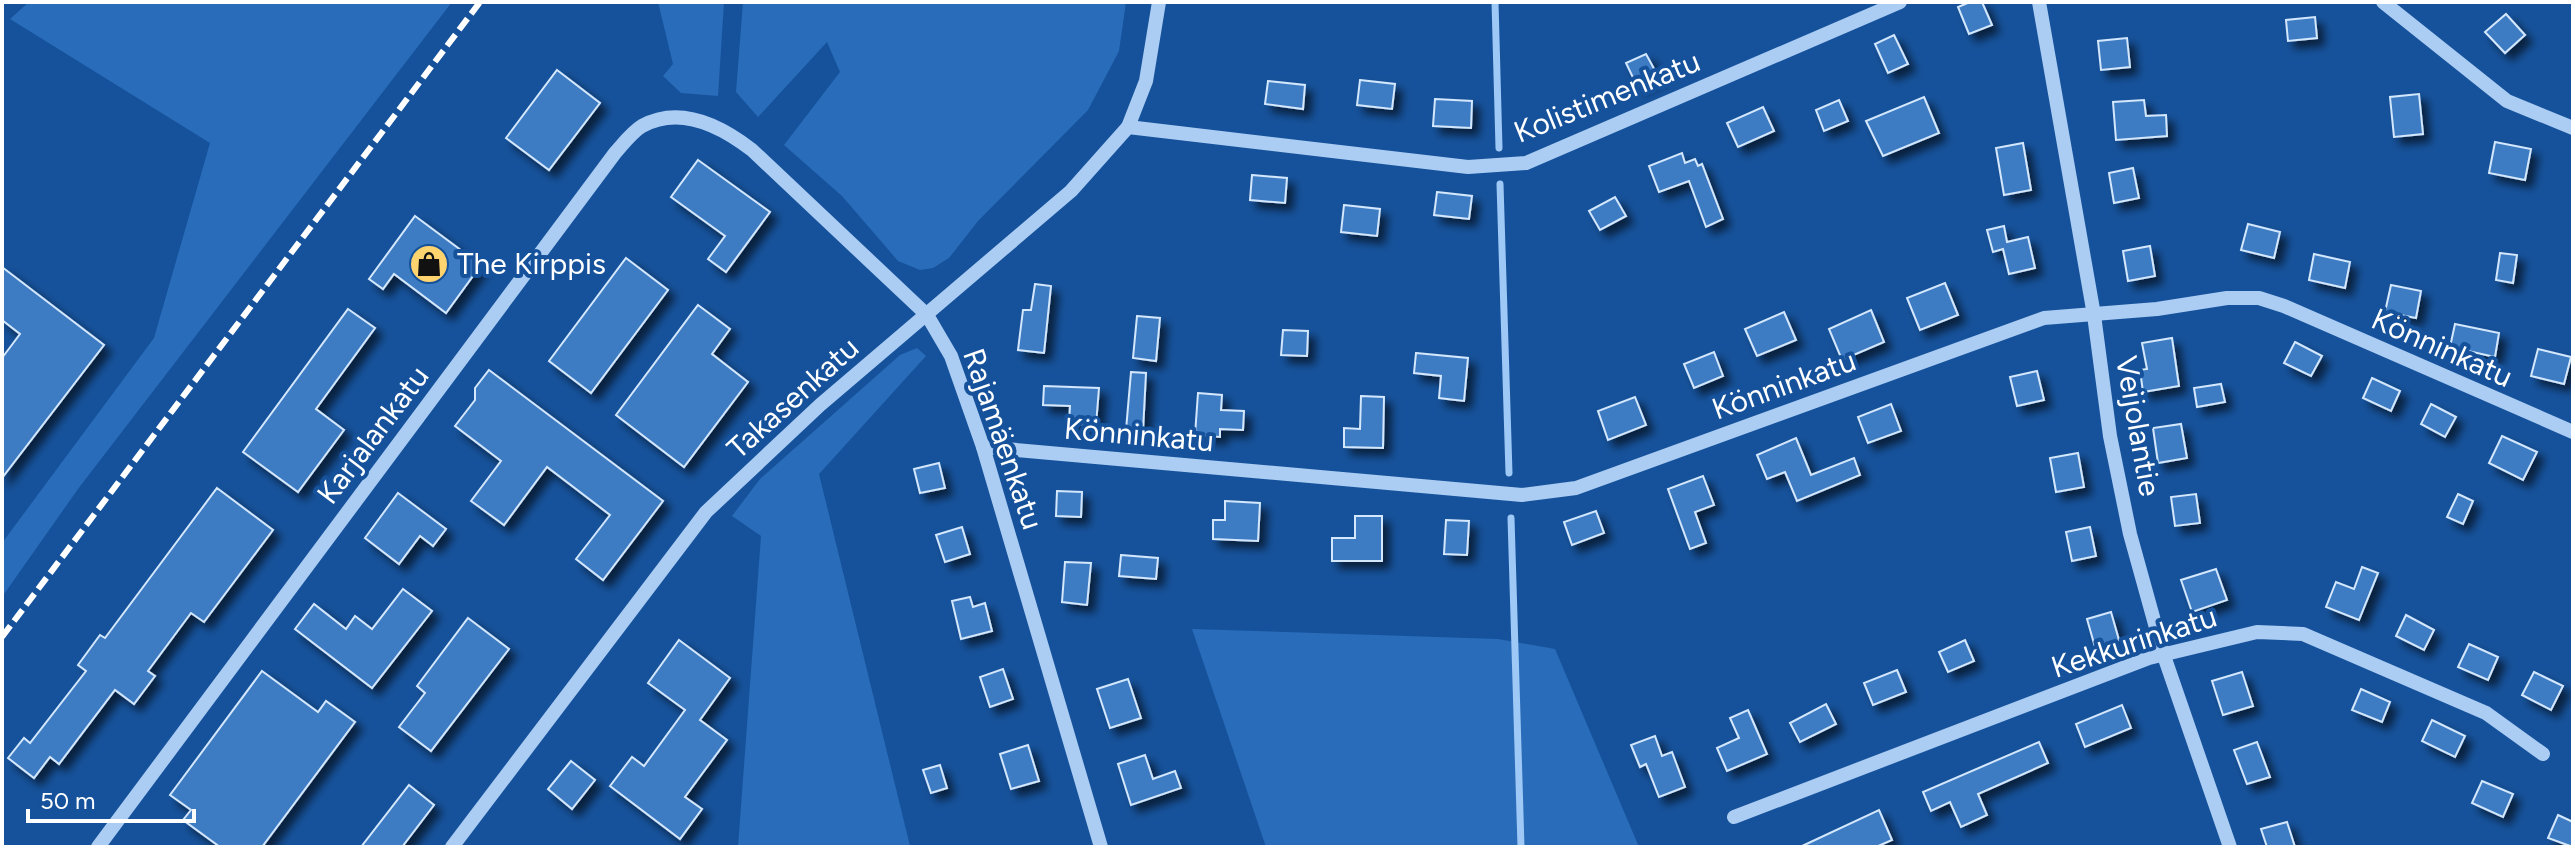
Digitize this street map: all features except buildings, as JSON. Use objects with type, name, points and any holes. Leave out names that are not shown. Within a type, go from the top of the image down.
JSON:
[{"type":"street","name":"Takasenkatu","points":[[452,847],[706,512],[820,405],[1071,191],[1128,127],[1146,81],[1159,2]]},
{"type":"street","name":"Kolistimenkatu","points":[[1128,127],[1468,167],[1526,163],[1900,2]]},
{"type":"street","name":"Veijolantie","points":[[2039,2],[2094,315],[2110,436],[2130,534],[2163,653],[2230,847]]},
{"type":"street","points":[[2383,2],[2507,101],[2573,128]]},
{"type":"street","name":"Karjalankatu","points":[[98,847],[615,153],[639,128],[664,117],[724,129]]},
{"type":"street","name":"Rajamäenkatu","points":[[724,129],[752,150],[927,315],[951,356],[983,447],[1101,847]]},
{"type":"street","name":"Könninkatu","points":[[983,447],[1522,495],[1576,488],[2044,318],[2094,315],[2227,298],[2259,298],[2284,306],[2573,432]]},
{"type":"street","name":"Kekkurinkatu","points":[[1734,817],[2163,653],[2257,632],[2303,634],[2486,713],[2543,754]]},
{"type":"shaded area","points":[[29,2],[452,2],[78,489],[2,597],[2,543],[154,338],[210,143],[10,19]]},
{"type":"shaded area","points":[[658,2],[724,2],[718,96],[681,93],[663,76],[673,64]]},
{"type":"shaded area","points":[[743,2],[1126,2],[1119,51],[1088,110],[978,221],[949,258],[933,268],[920,270],[898,261],[842,196],[784,145],[840,72],[827,42],[758,117],[736,92]]},
{"type":"shaded area","points":[[917,348],[926,356],[819,474],[910,846],[738,847],[761,536],[732,516],[760,479],[900,355]]},
{"type":"shaded area","points":[[1192,629],[1498,639],[1555,649],[1639,847],[1266,847]]},
{"type":"waterway","points":[[1495,2],[1499,148]]},
{"type":"waterway","points":[[1500,184],[1509,473]]},
{"type":"waterway","points":[[1511,518],[1521,847]]},
{"type":"railway","points":[[2,637],[480,2]]},
{"type":"place","name":"The Kirppis","points":[[429,264]]}]
